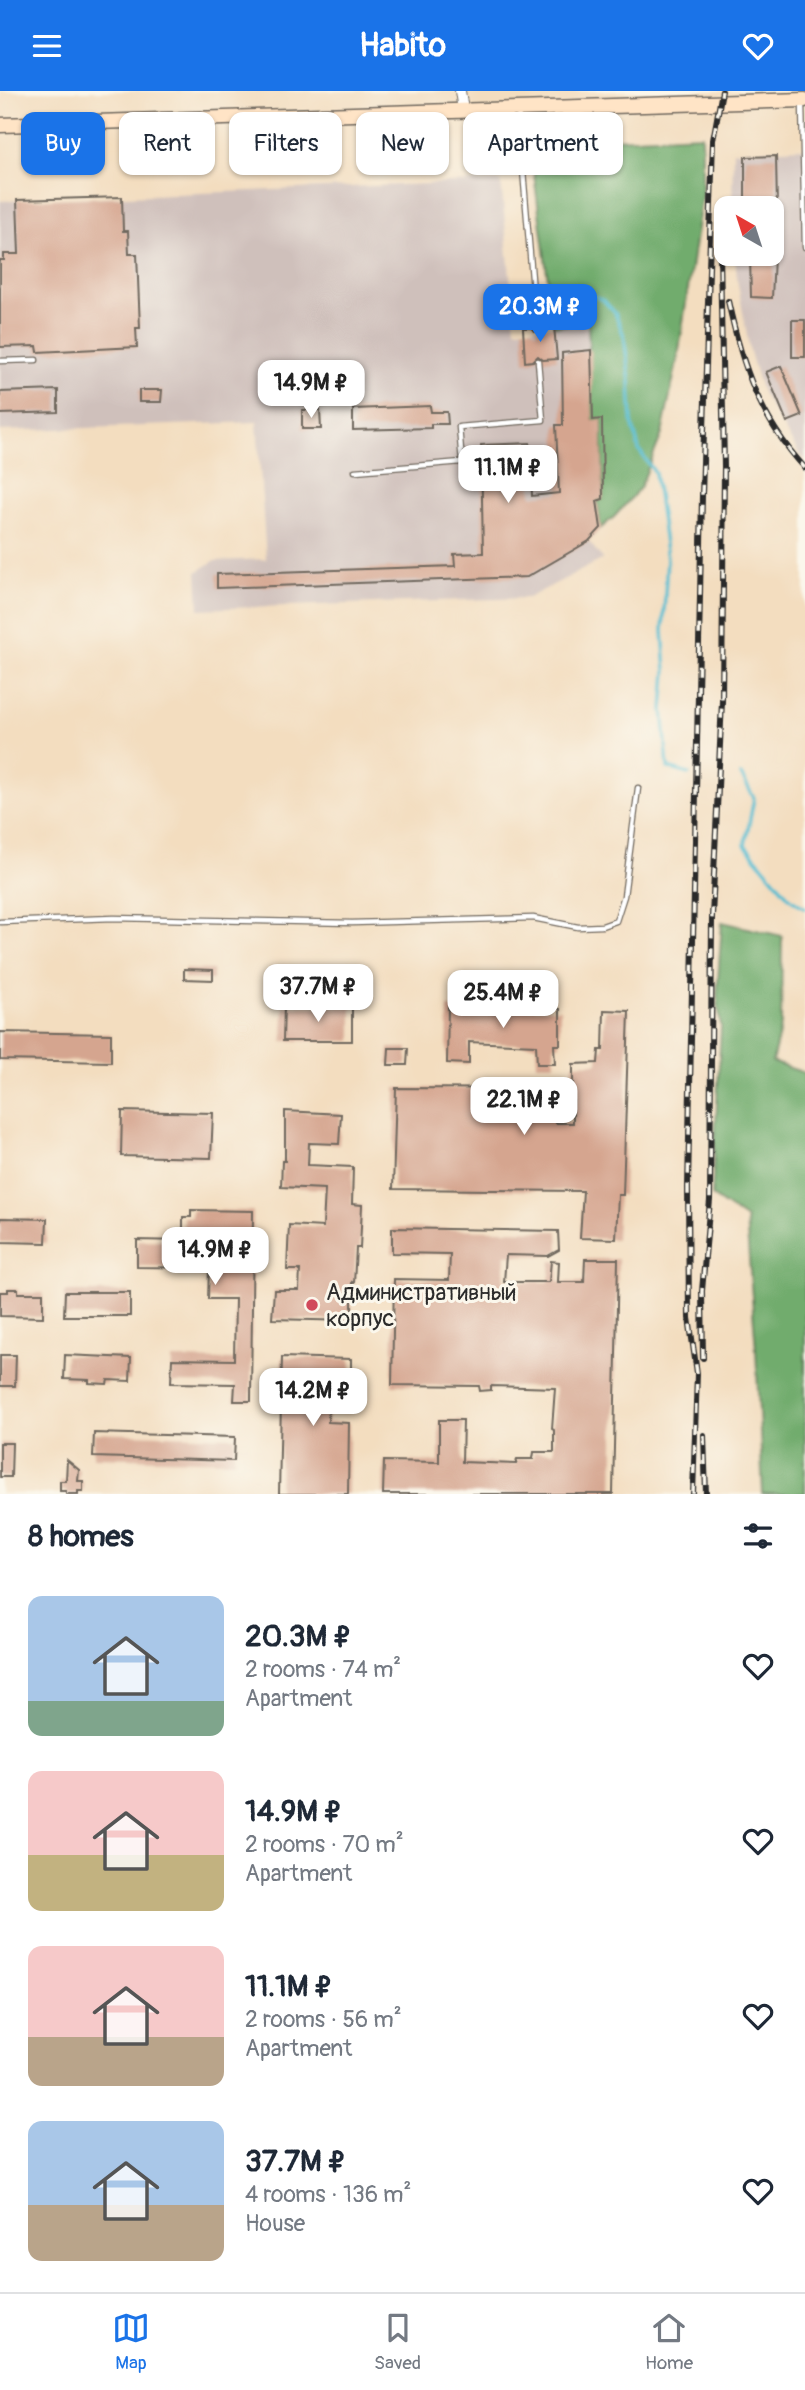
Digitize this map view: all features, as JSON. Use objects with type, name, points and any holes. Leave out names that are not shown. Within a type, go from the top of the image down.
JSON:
[{"type":"street","points":[[460,91],[463,110]]},
{"type":"street","points":[[0,125],[803,100]]},
{"type":"lane","points":[[803,100],[805,247]]},
{"type":"lane","points":[[518,109],[536,327]]},
{"type":"lane","points":[[0,361],[36,360]]},
{"type":"lane","points":[[355,471],[462,462],[459,427],[543,420],[538,361]]},
{"type":"lane","points":[[0,922],[114,918],[352,923],[533,918],[578,927],[603,926],[616,921],[624,896],[638,788]]},
{"type":"shaded area","points":[[805,148],[805,460],[762,393],[750,352],[736,266],[784,266],[784,196],[732,196],[733,151]]},
{"type":"shaded area","points":[[501,181],[515,329],[588,323],[593,420],[602,419],[603,499],[597,501],[601,528],[589,542],[603,559],[528,598],[199,609],[197,572],[214,561],[266,559],[257,422],[0,431],[0,201]]},
{"type":"green space","points":[[702,135],[702,194],[678,357],[662,434],[640,488],[601,528],[597,501],[603,499],[602,419],[593,420],[588,323],[554,326],[534,175],[623,175],[623,138]]},
{"type":"green space","points":[[722,922],[782,936],[781,1025],[772,1062],[805,1073],[805,1494],[763,1494],[746,1219],[712,1196],[721,1027],[717,995]]},
{"type":"building","points":[[776,156],[777,196],[745,196],[745,157]]},
{"type":"building","points":[[122,197],[123,231],[128,231],[129,254],[137,254],[140,328],[136,328],[137,347],[38,352],[37,346],[0,347],[0,260],[4,260],[4,254],[19,254],[17,200]]},
{"type":"building","points":[[750,266],[774,266],[772,298],[751,297]]},
{"type":"building","points":[[792,320],[805,320],[805,357],[792,357]]},
{"type":"building","points":[[554,326],[557,359],[543,360],[538,356],[533,361],[525,362],[523,328],[531,328],[536,332],[541,327]]},
{"type":"building","points":[[591,350],[593,420],[602,419],[603,499],[597,501],[601,528],[589,541],[527,577],[217,588],[217,574],[455,566],[454,554],[483,553],[481,445],[530,443],[532,496],[559,493],[556,425],[563,425],[562,353]]},
{"type":"building","points":[[781,366],[802,416],[787,422],[766,372]]},
{"type":"building","points":[[58,390],[58,412],[0,414],[0,392]]},
{"type":"building","points":[[139,390],[162,390],[161,402],[139,402]]},
{"type":"building","points":[[430,406],[431,412],[447,412],[448,424],[431,424],[431,428],[353,430],[353,409]]},
{"type":"building","points":[[302,410],[320,410],[321,429],[302,429]]},
{"type":"building","points":[[184,969],[213,970],[213,980],[184,979]]},
{"type":"building","points":[[284,1006],[352,1007],[352,1041],[283,1041]]},
{"type":"building","points":[[448,1007],[560,1009],[560,1045],[554,1045],[555,1064],[537,1064],[536,1045],[469,1042],[469,1064],[447,1063]]},
{"type":"building","points":[[604,1010],[629,1011],[623,1195],[618,1195],[616,1239],[580,1238],[583,1191],[393,1189],[396,1088],[555,1089],[556,1123],[573,1123],[573,1064],[598,1063],[599,1050],[603,1050]]},
{"type":"building","points":[[0,1032],[111,1034],[111,1062],[0,1060]]},
{"type":"building","points":[[389,1048],[408,1048],[407,1065],[388,1065]]},
{"type":"building","points":[[122,1111],[213,1113],[211,1158],[121,1156]]},
{"type":"building","points":[[285,1111],[341,1114],[339,1144],[309,1143],[308,1165],[353,1167],[352,1204],[362,1205],[360,1248],[356,1248],[354,1283],[352,1282],[352,1321],[272,1319],[274,1290],[299,1290],[300,1270],[287,1270],[289,1225],[323,1227],[325,1189],[281,1187],[282,1161],[285,1161]]},
{"type":"building","points":[[191,1210],[253,1211],[251,1401],[234,1401],[235,1384],[171,1383],[172,1359],[234,1360],[235,1299],[208,1299],[209,1268],[137,1267],[137,1240],[183,1241],[183,1217],[191,1217]]},
{"type":"building","points":[[0,1218],[47,1219],[46,1243],[0,1242]]},
{"type":"building","points":[[392,1228],[558,1231],[559,1250],[548,1256],[506,1255],[504,1282],[549,1282],[551,1261],[559,1262],[558,1282],[584,1282],[585,1259],[618,1259],[613,1494],[383,1494],[384,1461],[439,1462],[439,1420],[463,1420],[462,1462],[516,1464],[517,1459],[533,1459],[534,1452],[554,1452],[552,1429],[555,1388],[491,1386],[491,1390],[480,1391],[479,1386],[392,1385],[394,1279],[449,1280],[450,1254],[392,1253]]},
{"type":"building","points":[[8,1289],[18,1289],[18,1293],[43,1293],[43,1317],[0,1316],[0,1292],[8,1292]]},
{"type":"building","points":[[65,1292],[130,1292],[130,1316],[64,1316]]},
{"type":"building","points":[[0,1355],[16,1355],[15,1386],[0,1386]]},
{"type":"building","points":[[65,1355],[131,1358],[130,1381],[108,1380],[107,1384],[64,1379]]},
{"type":"building","points":[[282,1357],[351,1359],[351,1386],[345,1386],[345,1389],[329,1389],[328,1422],[349,1423],[348,1494],[279,1494]]},
{"type":"building","points":[[94,1433],[235,1437],[234,1461],[93,1457]]},
{"type":"building","points":[[0,1443],[12,1443],[11,1477],[0,1477]]},
{"type":"building","points":[[67,1460],[79,1470],[78,1481],[83,1481],[83,1491],[78,1491],[78,1494],[60,1491],[60,1481],[66,1481]]},
{"type":"waterway","points":[[573,286],[604,301],[615,313],[624,336],[632,422],[639,450],[655,473],[667,558],[663,709],[668,768],[689,774]]},
{"type":"waterway","points":[[741,775],[754,798],[745,845],[790,898],[805,908]]},
{"type":"railway","points":[[693,1494],[697,1373],[689,1318],[688,1187],[702,496],[713,140],[722,91]]},
{"type":"railway","points":[[703,1358],[702,1291],[710,1200],[712,917],[722,701],[724,467],[720,266]]},
{"type":"railway","points":[[728,301],[739,347],[754,390],[776,430],[805,468]]},
{"type":"railway","points":[[704,1435],[706,1494]]},
{"type":"place","name":"Административный корпус","points":[[312,1305]]}]
